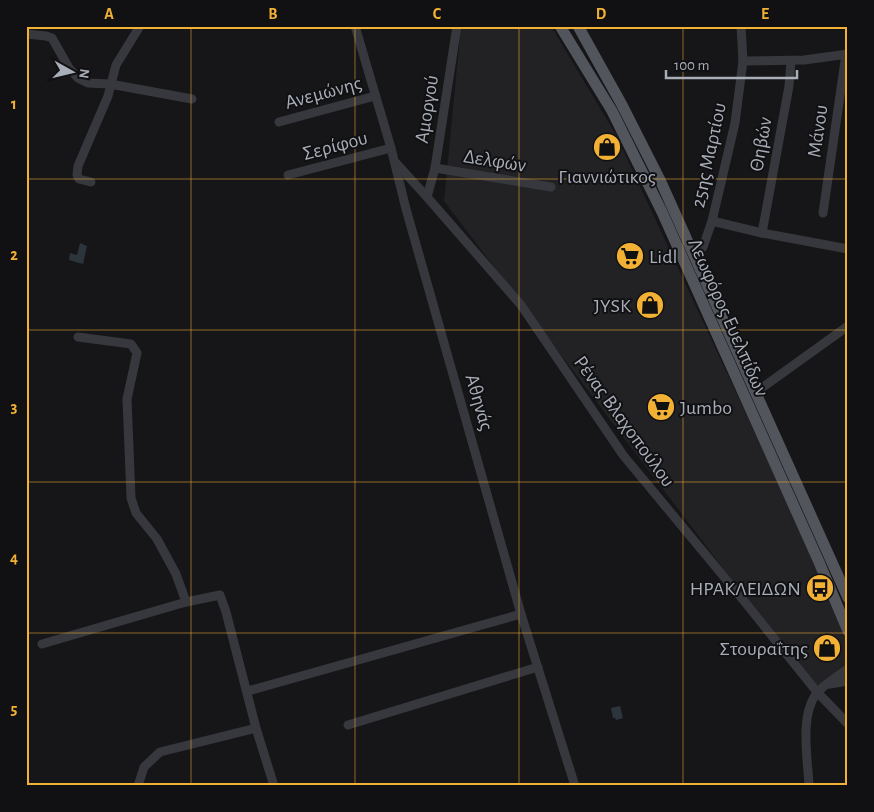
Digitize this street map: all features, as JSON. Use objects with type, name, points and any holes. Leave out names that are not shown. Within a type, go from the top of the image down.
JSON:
[{"type":"main road","name":"Λεωφόρος Ευελπίδων","points":[[560,26],[612,111],[662,212],[848,631]]},
{"type":"main road","name":"Λεωφόρος Ευελπίδων","points":[[578,26],[637,132],[848,598]]},
{"type":"street","points":[[91,182],[79,179],[77,175],[78,166],[108,96],[116,66],[140,26]]},
{"type":"street","name":"Αθηνάς","points":[[355,26],[521,614],[576,786]]},
{"type":"street","name":"Αμοργού","points":[[427,197],[434,168],[457,26]]},
{"type":"street","name":"25ης Μαρτίου","points":[[693,255],[703,247],[712,221],[736,123],[743,60],[741,26]]},
{"type":"street","points":[[26,34],[52,38],[69,68],[78,78],[88,83],[110,84],[192,99]]},
{"type":"street","points":[[743,60],[791,61],[847,54]]},
{"type":"street","name":"Μάνου","points":[[823,213],[847,54]]},
{"type":"street","name":"Θηβών","points":[[762,233],[789,86],[791,61]]},
{"type":"street","name":"Ανεμώνης","points":[[279,122],[376,96]]},
{"type":"street","name":"Σερίφου","points":[[288,175],[391,148]]},
{"type":"street","name":"Ρένας Βλαχοπούλου","points":[[394,161],[521,305],[623,455],[817,692],[848,724]]},
{"type":"street","name":"Δελφών","points":[[434,168],[551,187]]},
{"type":"street","points":[[712,221],[762,233],[848,249]]},
{"type":"street","points":[[756,392],[848,326]]},
{"type":"street","points":[[78,337],[131,344],[137,353],[127,399],[131,498],[136,513],[157,540],[176,574],[186,602]]},
{"type":"street","points":[[42,644],[186,602],[220,595],[248,692],[256,728],[274,786]]},
{"type":"street","points":[[248,692],[521,614]]},
{"type":"street","points":[[348,725],[538,667]]},
{"type":"street","points":[[809,786],[806,723],[811,704],[817,692],[848,669]]},
{"type":"street","points":[[828,684],[848,681]]},
{"type":"street","points":[[138,786],[144,767],[160,752],[256,728]]},
{"type":"shaded area","points":[[461,26],[551,26],[616,135],[848,632],[848,668],[817,692],[444,201]]},
{"type":"shaded area","points":[[80,243],[87,246],[83,264],[69,260],[70,253],[77,255]]},
{"type":"shaded area","points":[[620,706],[623,718],[616,720],[613,718],[611,708]]},
{"type":"place","name":"Γιαννιώτικος","points":[[607,147]]},
{"type":"place","name":"Lidl","points":[[630,256]]},
{"type":"place","name":"JYSK","points":[[650,305]]},
{"type":"place","name":"Jumbo","points":[[661,407]]},
{"type":"place","name":"ΗΡΑΚΛΕΙΔΩΝ","points":[[820,588]]},
{"type":"place","name":"Στουραΐτης","points":[[827,648]]}]
